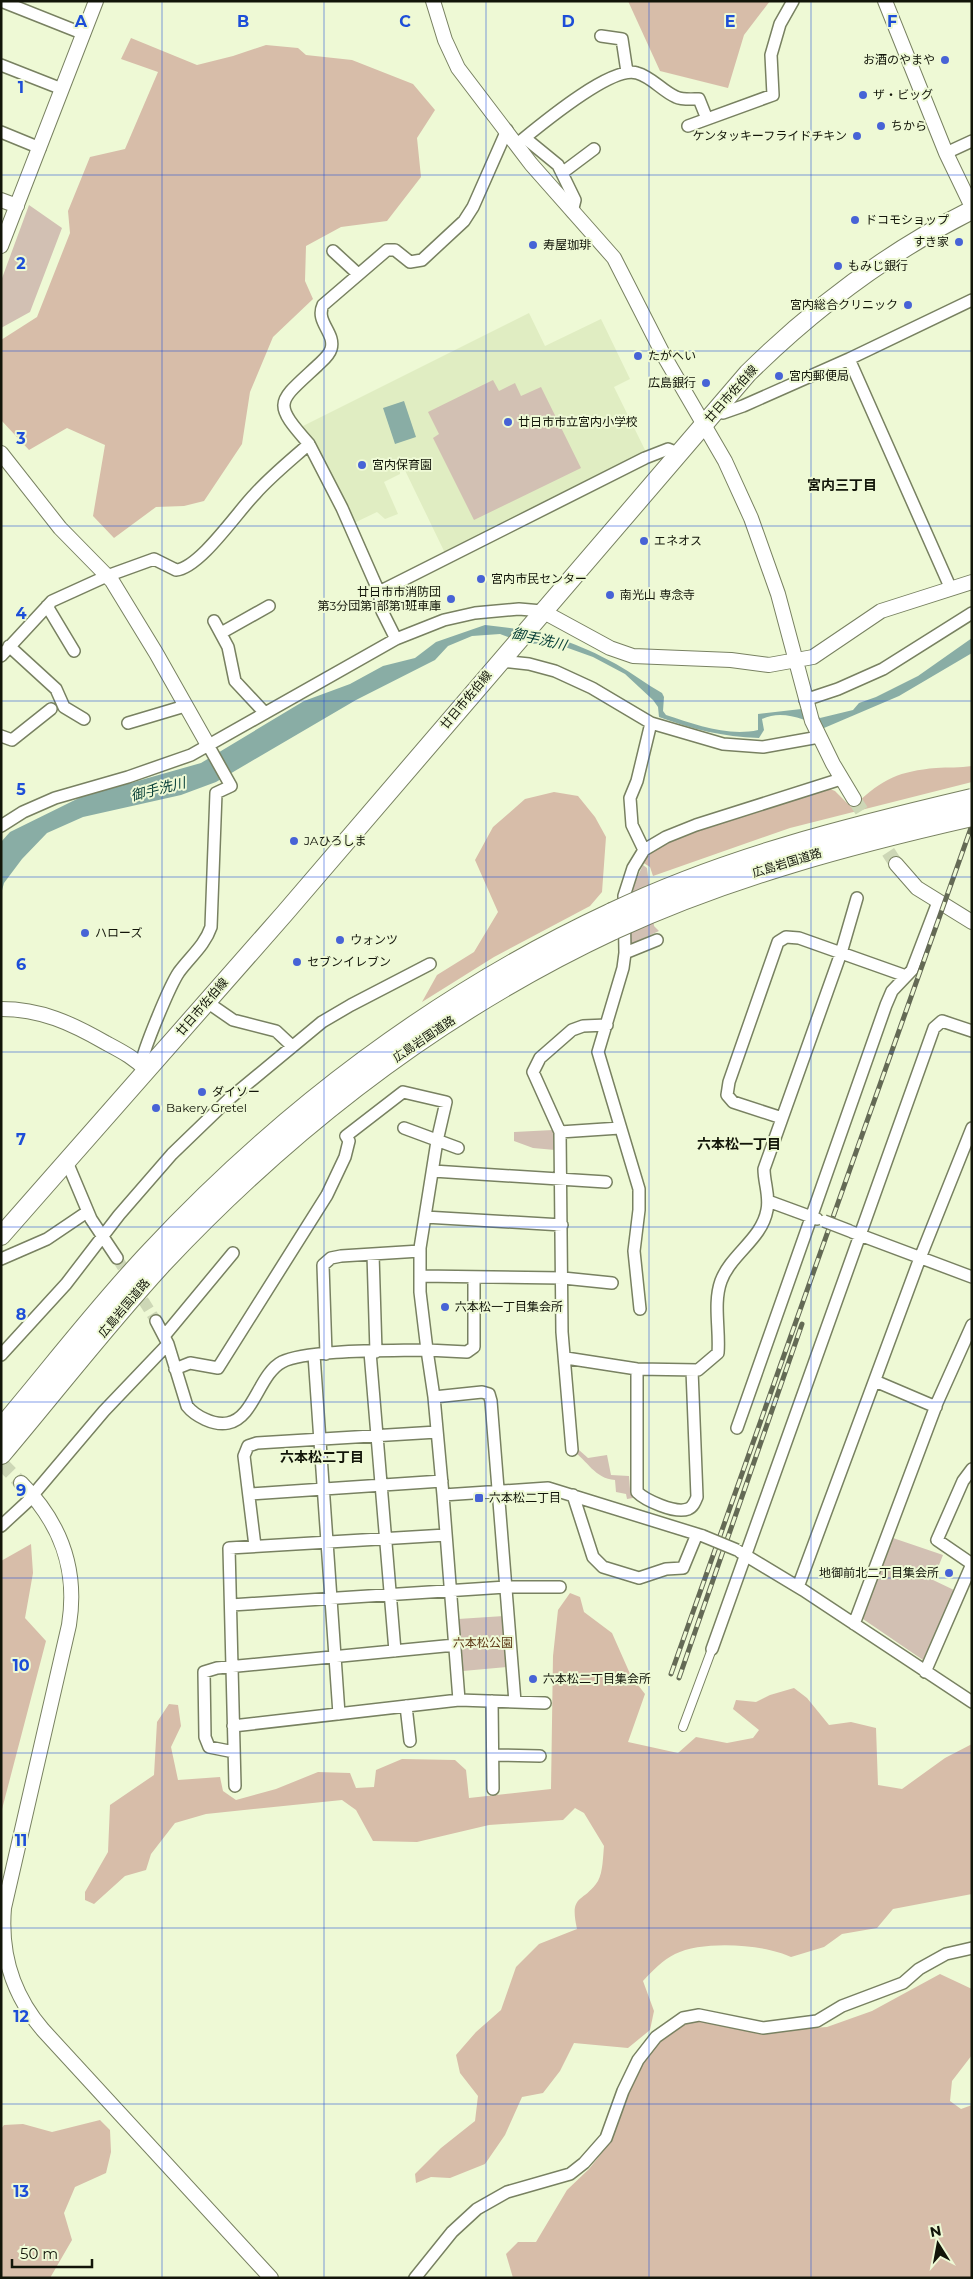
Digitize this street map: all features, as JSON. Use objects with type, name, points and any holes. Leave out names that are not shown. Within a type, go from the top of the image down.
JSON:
[{"type":"highway","name":"広島岩国道路","points":[[1,1429],[149,1254],[213,1189],[280,1128],[351,1070],[425,1018],[502,969],[613,921],[708,873],[786,846],[838,831],[972,799]]},
{"type":"highway","name":"広島岩国道路","points":[[1,1454],[161,1264],[224,1200],[290,1140],[360,1083],[434,1031],[613,921],[799,859],[972,816]]},
{"type":"main road","name":"廿日市佐伯線","points":[[1,1236],[67,1162],[144,1068],[207,1002],[709,417],[774,347],[829,300],[888,257],[972,209]]},
{"type":"street","points":[[1,1],[84,34]]},
{"type":"street","points":[[1,246],[96,1]]},
{"type":"street","points":[[433,1],[452,58],[507,130],[558,165],[575,200],[572,212]]},
{"type":"street","points":[[688,126],[773,95],[771,55],[780,24],[793,1]]},
{"type":"street","points":[[885,1],[946,153],[972,209]]},
{"type":"street","points":[[601,36],[622,39],[627,72]]},
{"type":"street","points":[[1,65],[62,89]]},
{"type":"street","points":[[521,141],[561,107],[615,76],[627,72],[640,74],[677,98],[699,99],[707,119]]},
{"type":"street","points":[[396,639],[382,611],[379,592],[342,508],[309,444],[284,414],[284,401],[292,389],[329,354],[331,340],[321,318],[321,309],[387,250],[395,250],[406,260],[414,262],[425,258],[464,221],[473,207],[507,130]]},
{"type":"street","points":[[1,132],[40,148]]},
{"type":"street","points":[[521,141],[572,212],[604,246],[622,271],[664,356],[709,417],[725,460],[751,518],[778,594],[806,700],[818,734],[841,779],[854,799]]},
{"type":"street","points":[[946,153],[972,141]]},
{"type":"street","points":[[562,173],[594,149]]},
{"type":"street","points":[[1,200],[17,206]]},
{"type":"street","points":[[333,251],[358,274]]},
{"type":"street","points":[[709,417],[743,406],[849,359],[972,300]]},
{"type":"street","points":[[849,359],[951,589]]},
{"type":"street","points":[[1,656],[47,606],[73,590],[154,560],[176,570],[188,567],[229,526],[255,494],[309,444]]},
{"type":"street","points":[[379,592],[645,458],[668,448],[678,453]]},
{"type":"street","points":[[1,453],[60,528],[107,576],[156,653],[231,786],[216,793],[211,927],[204,942],[175,978],[146,1045],[144,1068]]},
{"type":"street","points":[[1,826],[23,812],[56,798],[128,777],[209,749],[264,712],[396,639],[444,620],[475,613],[519,609],[633,656],[731,660],[763,665],[796,661],[816,656],[888,608],[972,582]]},
{"type":"street","points":[[47,606],[74,651]]},
{"type":"street","points":[[221,633],[270,606]]},
{"type":"street","points":[[806,700],[838,690],[883,668],[972,613]]},
{"type":"street","points":[[214,621],[228,647],[236,681],[264,712]]},
{"type":"street","points":[[9,646],[56,689],[64,707],[84,719]]},
{"type":"street","points":[[502,659],[529,664],[574,678],[651,723],[723,744],[744,746],[784,745],[818,734]]},
{"type":"street","points":[[128,723],[186,706]]},
{"type":"street","points":[[1,736],[12,740],[51,709]]},
{"type":"street","points":[[644,850],[632,825],[630,798],[637,781],[651,723]]},
{"type":"street","points":[[640,1309],[634,1251],[639,1210],[639,1189],[598,1052],[607,1025],[625,953],[624,896],[633,868],[644,850],[666,837],[696,825],[841,779]]},
{"type":"street","points":[[896,864],[917,888],[972,922]]},
{"type":"street","points":[[566,1358],[637,1369],[698,1370],[718,1353],[718,1301],[721,1281],[732,1262],[758,1231],[767,1213],[768,1201],[764,1169],[841,953],[857,898]]},
{"type":"street","points":[[737,1428],[886,1005],[892,991],[912,970],[938,902]]},
{"type":"street","points":[[782,1118],[733,1102],[727,1094],[729,1082],[778,942],[786,937],[799,938],[906,976]]},
{"type":"street","points":[[625,953],[657,940]]},
{"type":"street","points":[[1,1355],[66,1284],[119,1215],[172,1154],[229,1099],[322,1022],[430,964]]},
{"type":"street","points":[[207,1002],[233,1020],[276,1031],[292,1046]]},
{"type":"street","points":[[1,1008],[34,1011],[64,1020],[129,1056],[144,1068]]},
{"type":"street","points":[[683,1727],[712,1649],[742,1553],[854,1233],[934,1028],[942,1021],[972,1030]]},
{"type":"street","points":[[572,1450],[566,1358],[562,1332],[563,1278],[560,1132],[533,1072],[540,1058],[572,1030],[583,1026],[607,1025]]},
{"type":"street","points":[[175,1369],[190,1363],[218,1368],[327,1195],[345,1157],[349,1141],[346,1136],[403,1092],[446,1102],[437,1140],[425,1217],[420,1251],[420,1276],[442,1481],[458,1700]]},
{"type":"street","points":[[404,1128],[458,1148]]},
{"type":"street","points":[[560,1132],[620,1128]]},
{"type":"street","points":[[798,1587],[920,1258],[972,1128]]},
{"type":"street","points":[[67,1162],[74,1174],[87,1212],[117,1258]]},
{"type":"street","points":[[433,1171],[606,1182]]},
{"type":"street","points":[[768,1201],[972,1277]]},
{"type":"street","points":[[1,1259],[47,1240],[87,1212]]},
{"type":"street","points":[[425,1217],[562,1225]]},
{"type":"street","points":[[339,1714],[320,1439],[323,1265],[331,1258],[420,1251]]},
{"type":"street","points":[[1,1526],[32,1494],[167,1339],[233,1253]]},
{"type":"street","points":[[373,1254],[373,1352],[381,1485],[395,1651]]},
{"type":"street","points":[[420,1276],[563,1278],[612,1283]]},
{"type":"street","points":[[156,1320],[167,1339],[187,1406],[193,1414],[226,1424],[237,1420],[257,1394],[267,1375],[282,1362],[302,1355],[427,1350],[467,1352],[474,1347],[474,1277]]},
{"type":"street","points":[[854,1624],[936,1407],[972,1326]]},
{"type":"street","points":[[637,1369],[637,1492],[644,1499],[676,1510],[688,1510],[694,1505],[697,1497],[692,1370]]},
{"type":"street","points":[[874,1381],[936,1407]]},
{"type":"street","points":[[434,1397],[482,1392],[489,1394],[493,1410],[515,1702]]},
{"type":"street","points":[[255,1546],[244,1456],[248,1446],[257,1443],[437,1432]]},
{"type":"street","points":[[924,1672],[972,1564],[937,1540],[963,1482],[972,1469]]},
{"type":"street","points":[[249,1494],[442,1481]]},
{"type":"street","points":[[21,1483],[52,1520],[61,1541],[70,1573],[72,1600],[69,1626],[4,1908],[3,1938],[6,1977],[25,2007],[43,2030],[271,2278]]},
{"type":"street","points":[[443,1495],[548,1488],[700,1535],[742,1553],[798,1587],[924,1672],[971,1700]]},
{"type":"street","points":[[573,1495],[593,1557],[603,1567],[639,1578],[666,1569],[683,1568],[700,1535]]},
{"type":"street","points":[[235,1786],[229,1548],[446,1535]]},
{"type":"street","points":[[231,1605],[450,1590],[560,1587]]},
{"type":"street","points":[[234,1752],[209,1747],[206,1737],[204,1672],[232,1666],[454,1645]]},
{"type":"street","points":[[233,1726],[458,1700],[545,1703]]},
{"type":"street","points":[[492,1701],[493,1789]]},
{"type":"street","points":[[406,1706],[410,1741]]},
{"type":"street","points":[[493,1755],[540,1756]]},
{"type":"street","points":[[415,2278],[452,2232],[477,2209],[507,2192],[570,2174],[584,2163],[606,2138],[623,2090],[638,2060],[656,2037],[683,2018],[699,2015],[763,2028],[817,2021],[842,2006],[903,1983],[919,1969],[946,1954],[972,1948]]},
{"type":"shaded area","points":[[628,1],[770,1],[744,35],[728,88],[660,71]]},
{"type":"shaded area","points":[[131,38],[197,65],[266,45],[298,48],[306,55],[352,60],[413,84],[435,110],[417,138],[421,177],[387,221],[341,227],[306,246],[305,281],[313,299],[273,337],[250,392],[242,444],[204,501],[184,506],[156,507],[114,538],[93,516],[105,445],[67,428],[29,450],[1,420],[1,340],[37,317],[70,233],[68,211],[90,157],[125,149],[158,72],[121,59]]},
{"type":"shaded area","name":"廿日市市立宮内小学校","points":[[529,313],[545,346],[601,319],[630,379],[614,387],[647,454],[445,553],[399,458],[400,474],[384,482],[398,514],[385,519],[377,512],[354,523],[301,427]]},
{"type":"shaded area","points":[[972,766],[972,782],[790,828],[653,876],[650,867],[642,862],[647,853],[667,841],[698,828],[830,789],[835,791],[848,804],[856,804],[883,782],[902,774],[923,769]]},
{"type":"shaded area","points":[[554,792],[578,796],[595,817],[606,837],[602,892],[590,906],[494,957],[422,1002],[437,975],[474,952],[498,912],[475,860],[493,827],[525,799]]},
{"type":"shaded area","points":[[31,1544],[33,1573],[25,1618],[46,1641],[1,1813],[1,1561]]},
{"type":"shaded area","points":[[570,1593],[580,1597],[584,1612],[612,1633],[631,1676],[645,1694],[628,1742],[678,1753],[696,1737],[727,1743],[753,1738],[759,1730],[733,1709],[736,1700],[756,1702],[770,1695],[794,1688],[807,1698],[829,1725],[851,1722],[876,1728],[878,1785],[902,1789],[945,1758],[972,1744],[972,1894],[893,1909],[877,1928],[842,1934],[824,1947],[791,1957],[765,1949],[733,1945],[701,1947],[675,1954],[666,1959],[643,1981],[654,2011],[650,2030],[628,2048],[574,2043],[560,2071],[543,2093],[522,2097],[505,2135],[485,2164],[450,2178],[431,2177],[416,2183],[415,2174],[441,2148],[475,2121],[478,2096],[460,2073],[456,2055],[476,2032],[501,2010],[516,1967],[539,1944],[577,1929],[575,1918],[576,1904],[600,1877],[604,1846],[584,1813],[575,1808],[563,1820],[489,1825],[417,1842],[373,1841],[356,1810],[342,1800],[206,1814],[175,1823],[151,1854],[146,1870],[125,1876],[94,1904],[85,1900],[85,1892],[108,1852],[110,1805],[154,1775],[157,1722],[169,1704],[178,1705],[181,1726],[171,1747],[178,1780],[220,1777],[223,1791],[236,1800],[276,1789],[318,1772],[350,1773],[356,1788],[374,1787],[376,1770],[402,1759],[455,1760],[466,1770],[469,1798],[551,1789],[553,1656],[558,1610]]},
{"type":"shaded area","points":[[940,1974],[972,1989],[972,2055],[952,2081],[950,2101],[961,2109],[972,2105],[972,2278],[513,2278],[506,2254],[518,2242],[536,2242],[567,2190],[589,2169],[612,2140],[633,2072],[657,2041],[673,2027],[700,2021],[752,2032],[827,2027],[872,2011]]},
{"type":"shaded area","points":[[100,2120],[110,2130],[111,2152],[106,2173],[75,2187],[64,2213],[72,2240],[50,2278],[1,2278],[1,2129],[4,2125],[23,2124],[52,2132]]},
{"type":"green space","points":[[29,205],[62,228],[30,312],[1,328],[1,281]]},
{"type":"green space","points":[[493,380],[499,391],[515,383],[521,396],[541,387],[581,468],[474,520],[433,438],[439,434],[428,412]]},
{"type":"green space","points":[[643,865],[647,868],[654,926],[659,931],[631,944],[630,893]]},
{"type":"green space","points":[[553,1130],[555,1150],[533,1148],[514,1141],[514,1132]]},
{"type":"green space","points":[[572,1450],[579,1450],[588,1458],[607,1455],[611,1475],[629,1476],[633,1498],[627,1499],[626,1494],[616,1492],[615,1480],[608,1479],[597,1473]]},
{"type":"green space","points":[[893,1538],[943,1555],[933,1580],[954,1590],[923,1660],[863,1619]]},
{"type":"green space","name":"六本松公園","points":[[504,1616],[507,1667],[463,1671],[458,1619]]},
{"type":"water","points":[[404,401],[416,437],[395,444],[383,408]]},
{"type":"water","name":"御手洗川","points":[[485,625],[537,633],[584,648],[616,664],[662,693],[664,697],[663,711],[666,715],[711,729],[735,732],[758,730],[758,714],[810,708],[820,718],[853,710],[859,703],[876,697],[918,676],[972,638],[972,653],[899,696],[824,728],[786,715],[770,716],[762,719],[764,730],[759,738],[708,732],[659,717],[658,707],[653,700],[625,674],[593,657],[554,643],[526,644],[500,634],[472,636],[448,646],[435,660],[356,700],[216,782],[181,795],[83,817],[47,833],[22,859],[4,883],[1,894],[1,842],[10,832],[81,797],[201,763],[304,701],[350,684],[383,666],[415,658],[436,642]]},
{"type":"tunnel","points":[[854,799],[896,864]]},
{"type":"tunnel","points":[[117,1258],[156,1321]]},
{"type":"tunnel","points":[[1,1463],[21,1483]]},
{"type":"railway","points":[[671,1674],[972,825]]},
{"type":"railway","points":[[679,1678],[802,1324]]},
{"type":"place","name":"お酒のやまや","points":[[945,60]]},
{"type":"place","name":"ザ・ビッグ","points":[[863,95]]},
{"type":"place","name":"ちから","points":[[881,126]]},
{"type":"place","name":"ケンタッキーフライドチキン","points":[[857,136]]},
{"type":"place","name":"ドコモショップ","points":[[855,220]]},
{"type":"place","name":"すき家","points":[[959,242]]},
{"type":"place","name":"寿屋珈琲","points":[[533,245]]},
{"type":"place","name":"もみじ銀行","points":[[838,266]]},
{"type":"place","name":"宮内総合クリニック","points":[[908,305]]},
{"type":"place","name":"たがへい","points":[[638,356]]},
{"type":"place","name":"宮内郵便局","points":[[779,376]]},
{"type":"place","name":"広島銀行","points":[[706,383]]},
{"type":"place","name":"廿日市市立宮内小学校","points":[[508,422]]},
{"type":"place","name":"宮内保育園","points":[[362,465]]},
{"type":"place","name":"エネオス","points":[[644,541]]},
{"type":"place","name":"宮内市民センター","points":[[481,579]]},
{"type":"place","name":"南光山 専念寺","points":[[610,595]]},
{"type":"place","name":"廿日市市消防団 第3分団第1部第1班車庫","points":[[451,599]]},
{"type":"place","name":"JAひろしま","points":[[294,841]]},
{"type":"place","name":"ハローズ","points":[[85,933]]},
{"type":"place","name":"ウォンツ","points":[[340,940]]},
{"type":"place","name":"セブンイレブン","points":[[297,962]]},
{"type":"place","name":"ダイソー","points":[[202,1092]]},
{"type":"place","name":"Bakery Gretel","points":[[156,1108]]},
{"type":"place","name":"六本松一丁目集会所","points":[[445,1307]]},
{"type":"place","name":"六本松二丁目","points":[[479,1498]]},
{"type":"place","name":"地御前北二丁目集会所","points":[[949,1573]]},
{"type":"place","name":"六本松二丁目集会所","points":[[533,1679]]},
{"type":"district","name":"宮内三丁目","points":[[842,485]]},
{"type":"district","name":"六本松一丁目","points":[[739,1144]]},
{"type":"district","name":"六本松二丁目","points":[[322,1457]]}]
